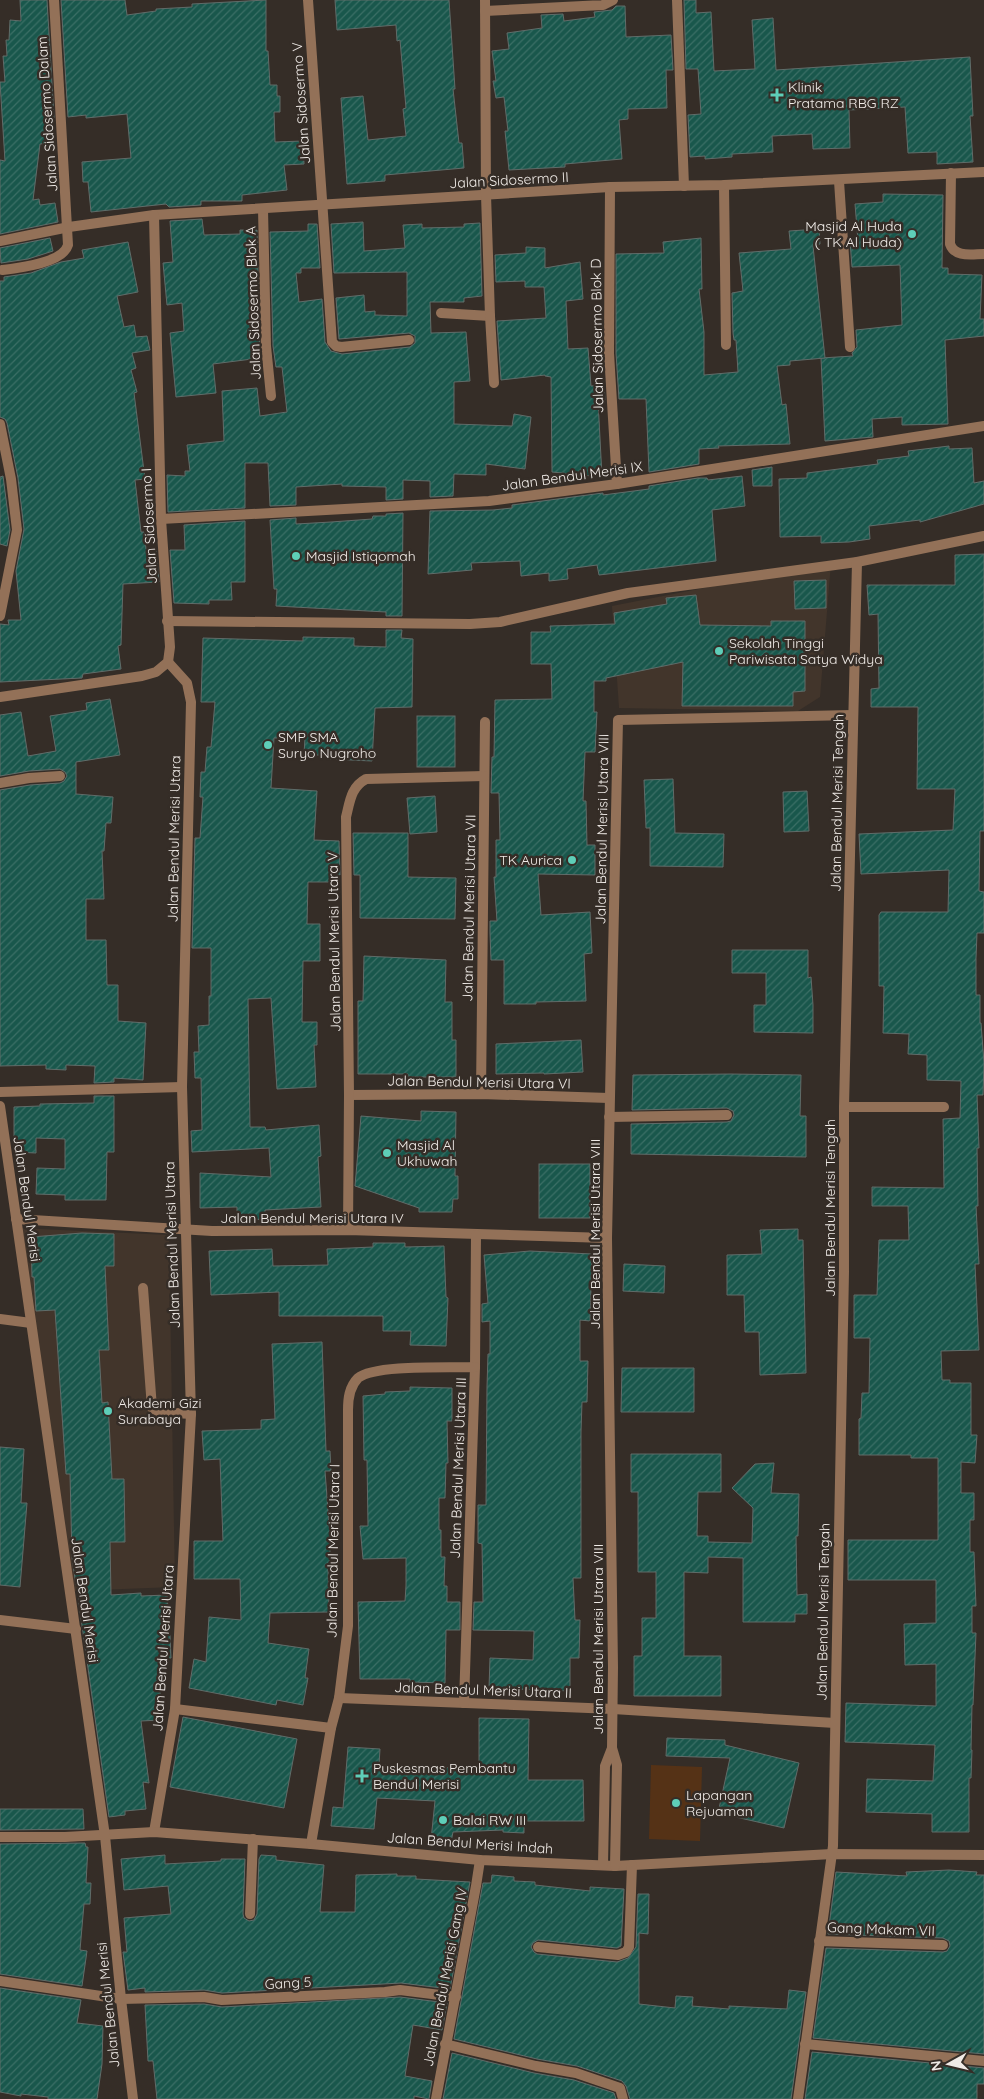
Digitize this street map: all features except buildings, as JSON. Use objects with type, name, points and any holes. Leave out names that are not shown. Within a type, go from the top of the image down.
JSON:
[{"type":"street","name":"Jalan Sidosermo Dalam","points":[[2,270],[24,267],[61,256],[68,245],[54,0]]},
{"type":"street","name":"Jalan Sidosermo V","points":[[308,0],[332,342],[341,348],[409,340]]},
{"type":"street","points":[[485,0],[486,195],[494,383]]},
{"type":"street","points":[[485,11],[603,5],[613,0]]},
{"type":"street","points":[[677,0],[684,186]]},
{"type":"street","name":"Jalan Sidosermo II","points":[[0,241],[68,226],[154,215],[610,187],[839,181],[984,172]]},
{"type":"street","points":[[951,173],[950,244],[952,249],[958,254],[984,254]]},
{"type":"street","points":[[839,181],[850,346]]},
{"type":"street","points":[[724,185],[726,345]]},
{"type":"street","name":"Jalan Sidosermo Blok D","points":[[610,187],[609,353],[617,484]]},
{"type":"street","name":"Jalan Sidosermo Blok A","points":[[263,209],[266,346],[271,396]]},
{"type":"street","name":"Jalan Sidosermo I","points":[[154,215],[161,519],[170,647],[168,662]]},
{"type":"street","points":[[441,312],[490,316]]},
{"type":"street","points":[[0,424],[11,479],[17,530],[0,616]]},
{"type":"street","name":"Jalan Bendul Merisi IX","points":[[161,519],[489,501],[617,484],[984,426]]},
{"type":"street","points":[[167,621],[470,624],[500,622],[628,593],[857,562],[984,536]]},
{"type":"street","name":"Jalan Bendul Merisi Tengah","points":[[798,2099],[832,1854],[844,1272],[844,1107],[857,562]]},
{"type":"street","points":[[0,697],[142,676],[156,672],[168,662]]},
{"type":"street","name":"Jalan Bendul Merisi Utara","points":[[154,1832],[175,1709],[191,1414],[182,1087],[191,702],[187,683],[168,662]]},
{"type":"street","name":"Jalan Bendul Merisi Utara VIII","points":[[616,1866],[617,1765],[612,1748],[607,1238],[618,720],[852,715]]},
{"type":"street","name":"Jalan Bendul Merisi Utara VII","points":[[481,1094],[485,722]]},
{"type":"street","points":[[0,783],[29,778],[60,776]]},
{"type":"street","name":"Jalan Bendul Merisi Utara V","points":[[348,1230],[349,1095],[346,817],[350,798],[357,784],[366,779],[484,776]]},
{"type":"street","points":[[0,1092],[182,1087]]},
{"type":"street","name":"Jalan Bendul Merisi Utara VI","points":[[349,1095],[481,1094],[609,1098]]},
{"type":"street","name":"Jalan Bendul Merisi","points":[[0,1106],[105,1836],[133,2099]]},
{"type":"street","points":[[844,1107],[944,1108]]},
{"type":"street","points":[[609,1118],[727,1115]]},
{"type":"street","name":"Jalan Bendul Merisi Utara IV","points":[[16,1219],[218,1231],[348,1230],[607,1238]]},
{"type":"street","name":"Jalan Bendul Merisi Utara III","points":[[464,1702],[476,1368],[476,1235]]},
{"type":"street","points":[[143,1288],[152,1408],[160,1412],[191,1414]]},
{"type":"street","points":[[0,1319],[31,1323]]},
{"type":"street","name":"Jalan Bendul Merisi Utara I","points":[[311,1844],[331,1728],[339,1698],[348,1626],[348,1410],[352,1387],[357,1379],[367,1373],[384,1370],[476,1368]]},
{"type":"street","points":[[0,1620],[76,1629]]},
{"type":"street","name":"Jalan Bendul Merisi Utara II","points":[[339,1698],[613,1709],[835,1723]]},
{"type":"street","points":[[175,1709],[331,1728]]},
{"type":"street","name":"Jalan Bendul Merisi Utara VIII","points":[[603,1865],[604,1766],[612,1748]]},
{"type":"street","name":"Jalan Bendul Merisi Indah","points":[[0,1837],[105,1836],[154,1832],[480,1860],[616,1866],[832,1854],[984,1855]]},
{"type":"street","points":[[250,1914],[252,1839]]},
{"type":"street","name":"Jalan Bendul Merisi Gang IV","points":[[436,2099],[480,1860]]},
{"type":"street","points":[[538,1947],[618,1955],[626,1952],[629,1947],[632,1865]]},
{"type":"street","name":"Gang Makam VII","points":[[819,1941],[942,1945]]},
{"type":"street","name":"Gang 5","points":[[0,1981],[121,1999],[204,1997],[222,2000],[400,1990],[456,1997]]},
{"type":"street","points":[[446,2044],[536,2066],[576,2073],[620,2088],[623,2099]]},
{"type":"street","points":[[805,2044],[984,2061]]},
{"type":"shaded area","name":"Sekolah Tinggi Pariwisata Satya Widya","points":[[831,563],[820,697],[798,711],[619,708],[612,606]]},
{"type":"shaded area","name":"Akademi Gizi Surabaya","points":[[18,1228],[169,1235],[175,1587],[70,1591]]},
{"type":"shaded area","name":"Lapangan Rejuaman","points":[[651,1765],[702,1767],[700,1841],[649,1839]]},
{"type":"place","name":"Klinik Pratama RBG RZ","points":[[777,95]]},
{"type":"place","name":"Masjid Al Huda ( TK Al Huda)","points":[[912,234]]},
{"type":"place","name":"Masjid Istiqomah","points":[[296,556]]},
{"type":"place","name":"Sekolah Tinggi Pariwisata Satya Widya","points":[[719,651]]},
{"type":"place","name":"SMP SMA Suryo Nugroho","points":[[268,745]]},
{"type":"place","name":"TK Aurica","points":[[572,860]]},
{"type":"place","name":"Masjid Al Ukhuwah","points":[[387,1153]]},
{"type":"place","name":"Akademi Gizi Surabaya","points":[[108,1411]]},
{"type":"place","name":"Puskesmas Pembantu Bendul Merisi","points":[[362,1776]]},
{"type":"place","name":"Lapangan Rejuaman","points":[[676,1803]]},
{"type":"place","name":"Balai RW III","points":[[443,1820]]}]
